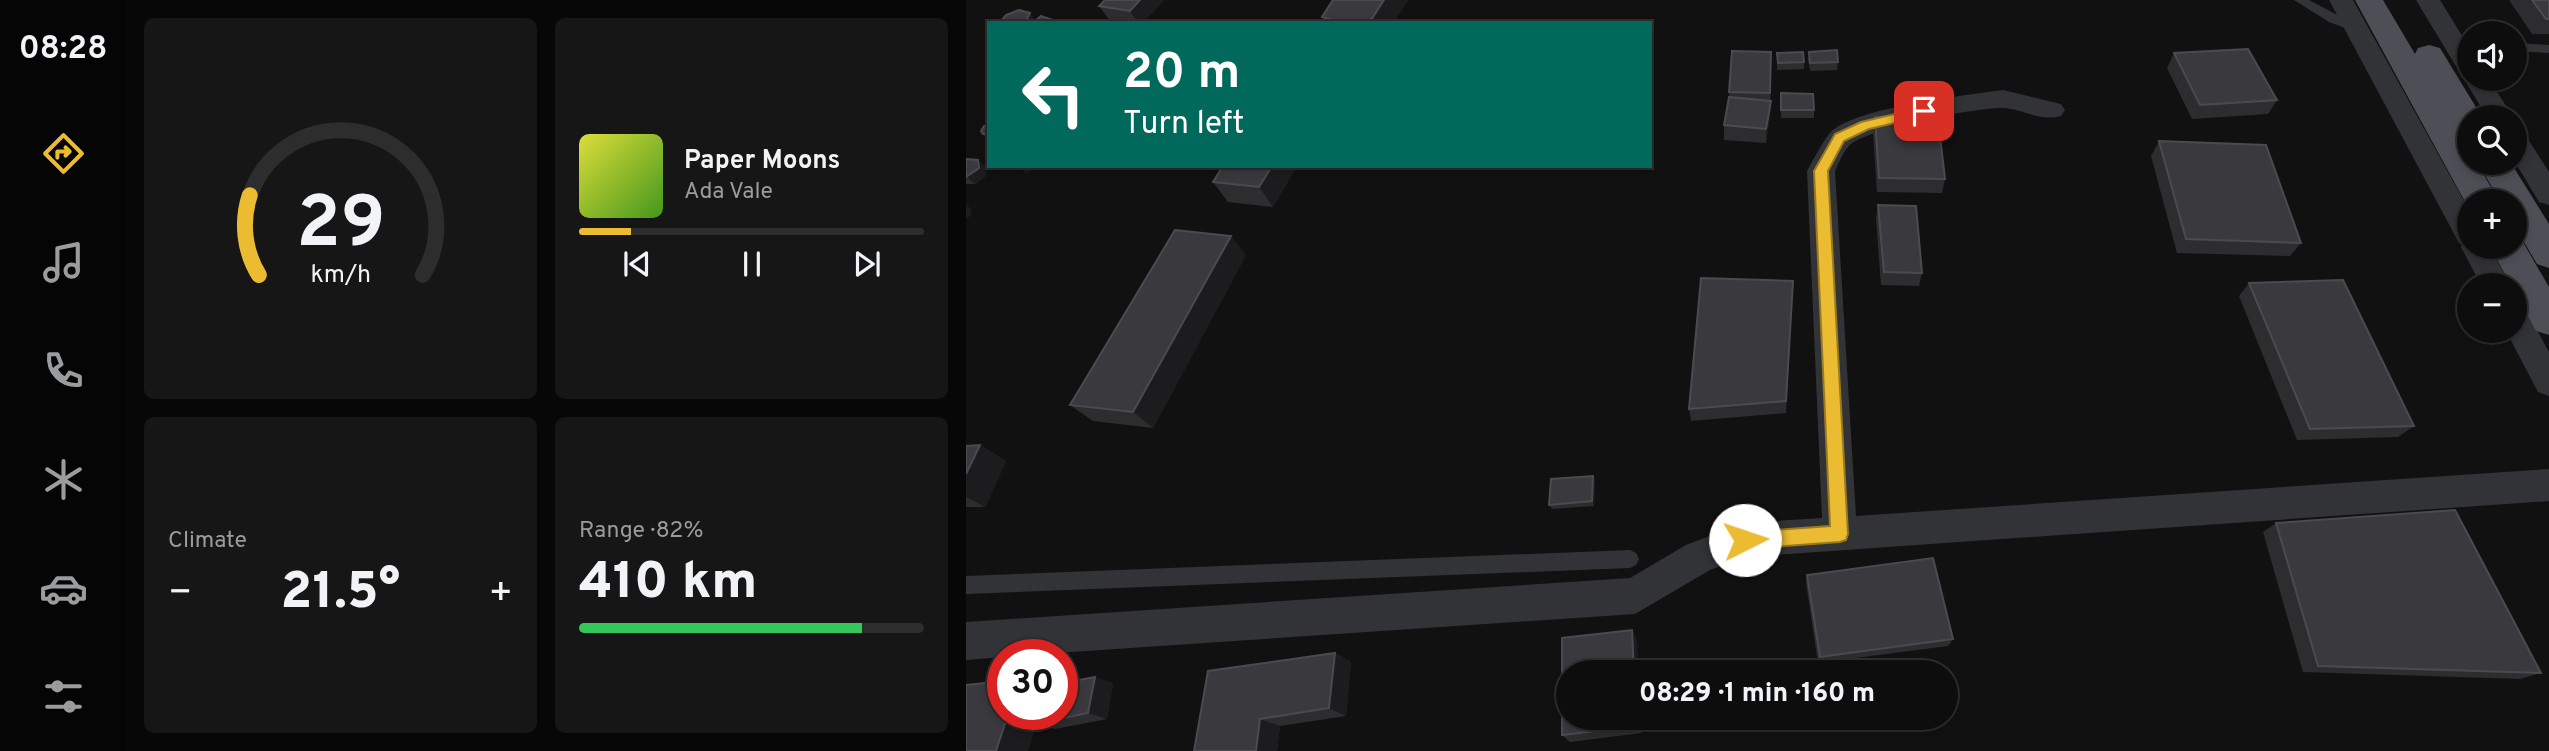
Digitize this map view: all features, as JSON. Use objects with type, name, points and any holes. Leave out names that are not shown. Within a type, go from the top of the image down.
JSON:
[{"type":"main road","points":[[2396,0],[2459,105]]},
{"type":"main road","points":[[2363,14],[2474,189]]},
{"type":"main road","points":[[2501,175],[2549,254]]},
{"type":"main road","points":[[2515,259],[2549,320]]},
{"type":"street","points":[[2341,0],[2363,14],[2457,210]]},
{"type":"street","points":[[2428,0],[2457,38]]},
{"type":"street","points":[[1840,534],[1821,171],[1840,138],[1865,125],[1924,111],[2003,99],[2052,110]]},
{"type":"street","points":[[2527,159],[2549,195]]},
{"type":"street","points":[[2527,341],[2549,382]]},
{"type":"street","points":[[966,641],[1635,596],[1699,557],[1745,540],[2549,485]]},
{"type":"lane","points":[[2300,0],[2333,19],[2363,14]]},
{"type":"lane","points":[[2527,48],[2549,49]]},
{"type":"lane","points":[[966,585],[1630,559]]},
{"type":"building","points":[[1105,0],[1140,0],[1130,11],[1099,6]]},
{"type":"building","points":[[1333,0],[1384,0],[1370,21],[1331,21],[1322,17]]},
{"type":"building","points":[[2532,0],[2549,0],[2549,19],[2546,19]]},
{"type":"building","points":[[1019,10],[1030,13],[1026,21],[1001,21],[1006,15]]},
{"type":"building","points":[[1041,16],[1053,20],[1052,21],[1035,21]]},
{"type":"building","points":[[2248,49],[2277,100],[2200,105],[2174,53]]},
{"type":"building","points":[[1837,50],[1838,62],[1810,63],[1809,52]]},
{"type":"building","points":[[1732,51],[1771,52],[1770,93],[1729,92]]},
{"type":"building","points":[[1803,52],[1804,62],[1778,63],[1777,53]]},
{"type":"building","points":[[1781,93],[1813,94],[1814,110],[1781,110]]},
{"type":"building","points":[[1729,97],[1771,101],[1766,129],[1724,125]]},
{"type":"building","points":[[1875,117],[1938,119],[1945,179],[1879,178]]},
{"type":"building","points":[[987,125],[987,135],[981,131]]},
{"type":"building","points":[[2159,141],[2266,145],[2301,243],[2186,239]]},
{"type":"building","points":[[966,159],[978,160],[979,168],[966,177]]},
{"type":"building","points":[[1222,168],[1271,168],[1259,187],[1213,182]]},
{"type":"building","points":[[1878,205],[1916,206],[1922,273],[1884,272]]},
{"type":"building","points":[[1175,230],[1231,236],[1133,412],[1070,405]]},
{"type":"building","points":[[1701,278],[1793,281],[1786,401],[1689,409]]},
{"type":"building","points":[[2343,280],[2414,426],[2310,429],[2249,283]]},
{"type":"building","points":[[980,445],[966,474],[966,446]]},
{"type":"building","points":[[1593,476],[1592,501],[1549,505],[1551,479]]},
{"type":"building","points":[[2455,510],[2541,673],[2318,666],[2276,523]]},
{"type":"building","points":[[1933,558],[1953,639],[1820,657],[1807,575]]},
{"type":"building","points":[[1632,630],[1633,660],[1562,660],[1562,638]]},
{"type":"building","points":[[1335,653],[1329,708],[1260,719],[1256,751],[1194,751],[1208,671]]},
{"type":"building","points":[[1095,677],[1088,713],[1078,715],[1078,680]]},
{"type":"building","points":[[987,683],[987,730],[1003,730],[996,751],[966,751],[966,685]]},
{"type":"building","points":[[1562,730],[1604,730],[1562,735]]},
{"type":"route","points":[[1745,540],[1840,534],[1821,171],[1840,138],[1865,125],[1924,111]]}]
